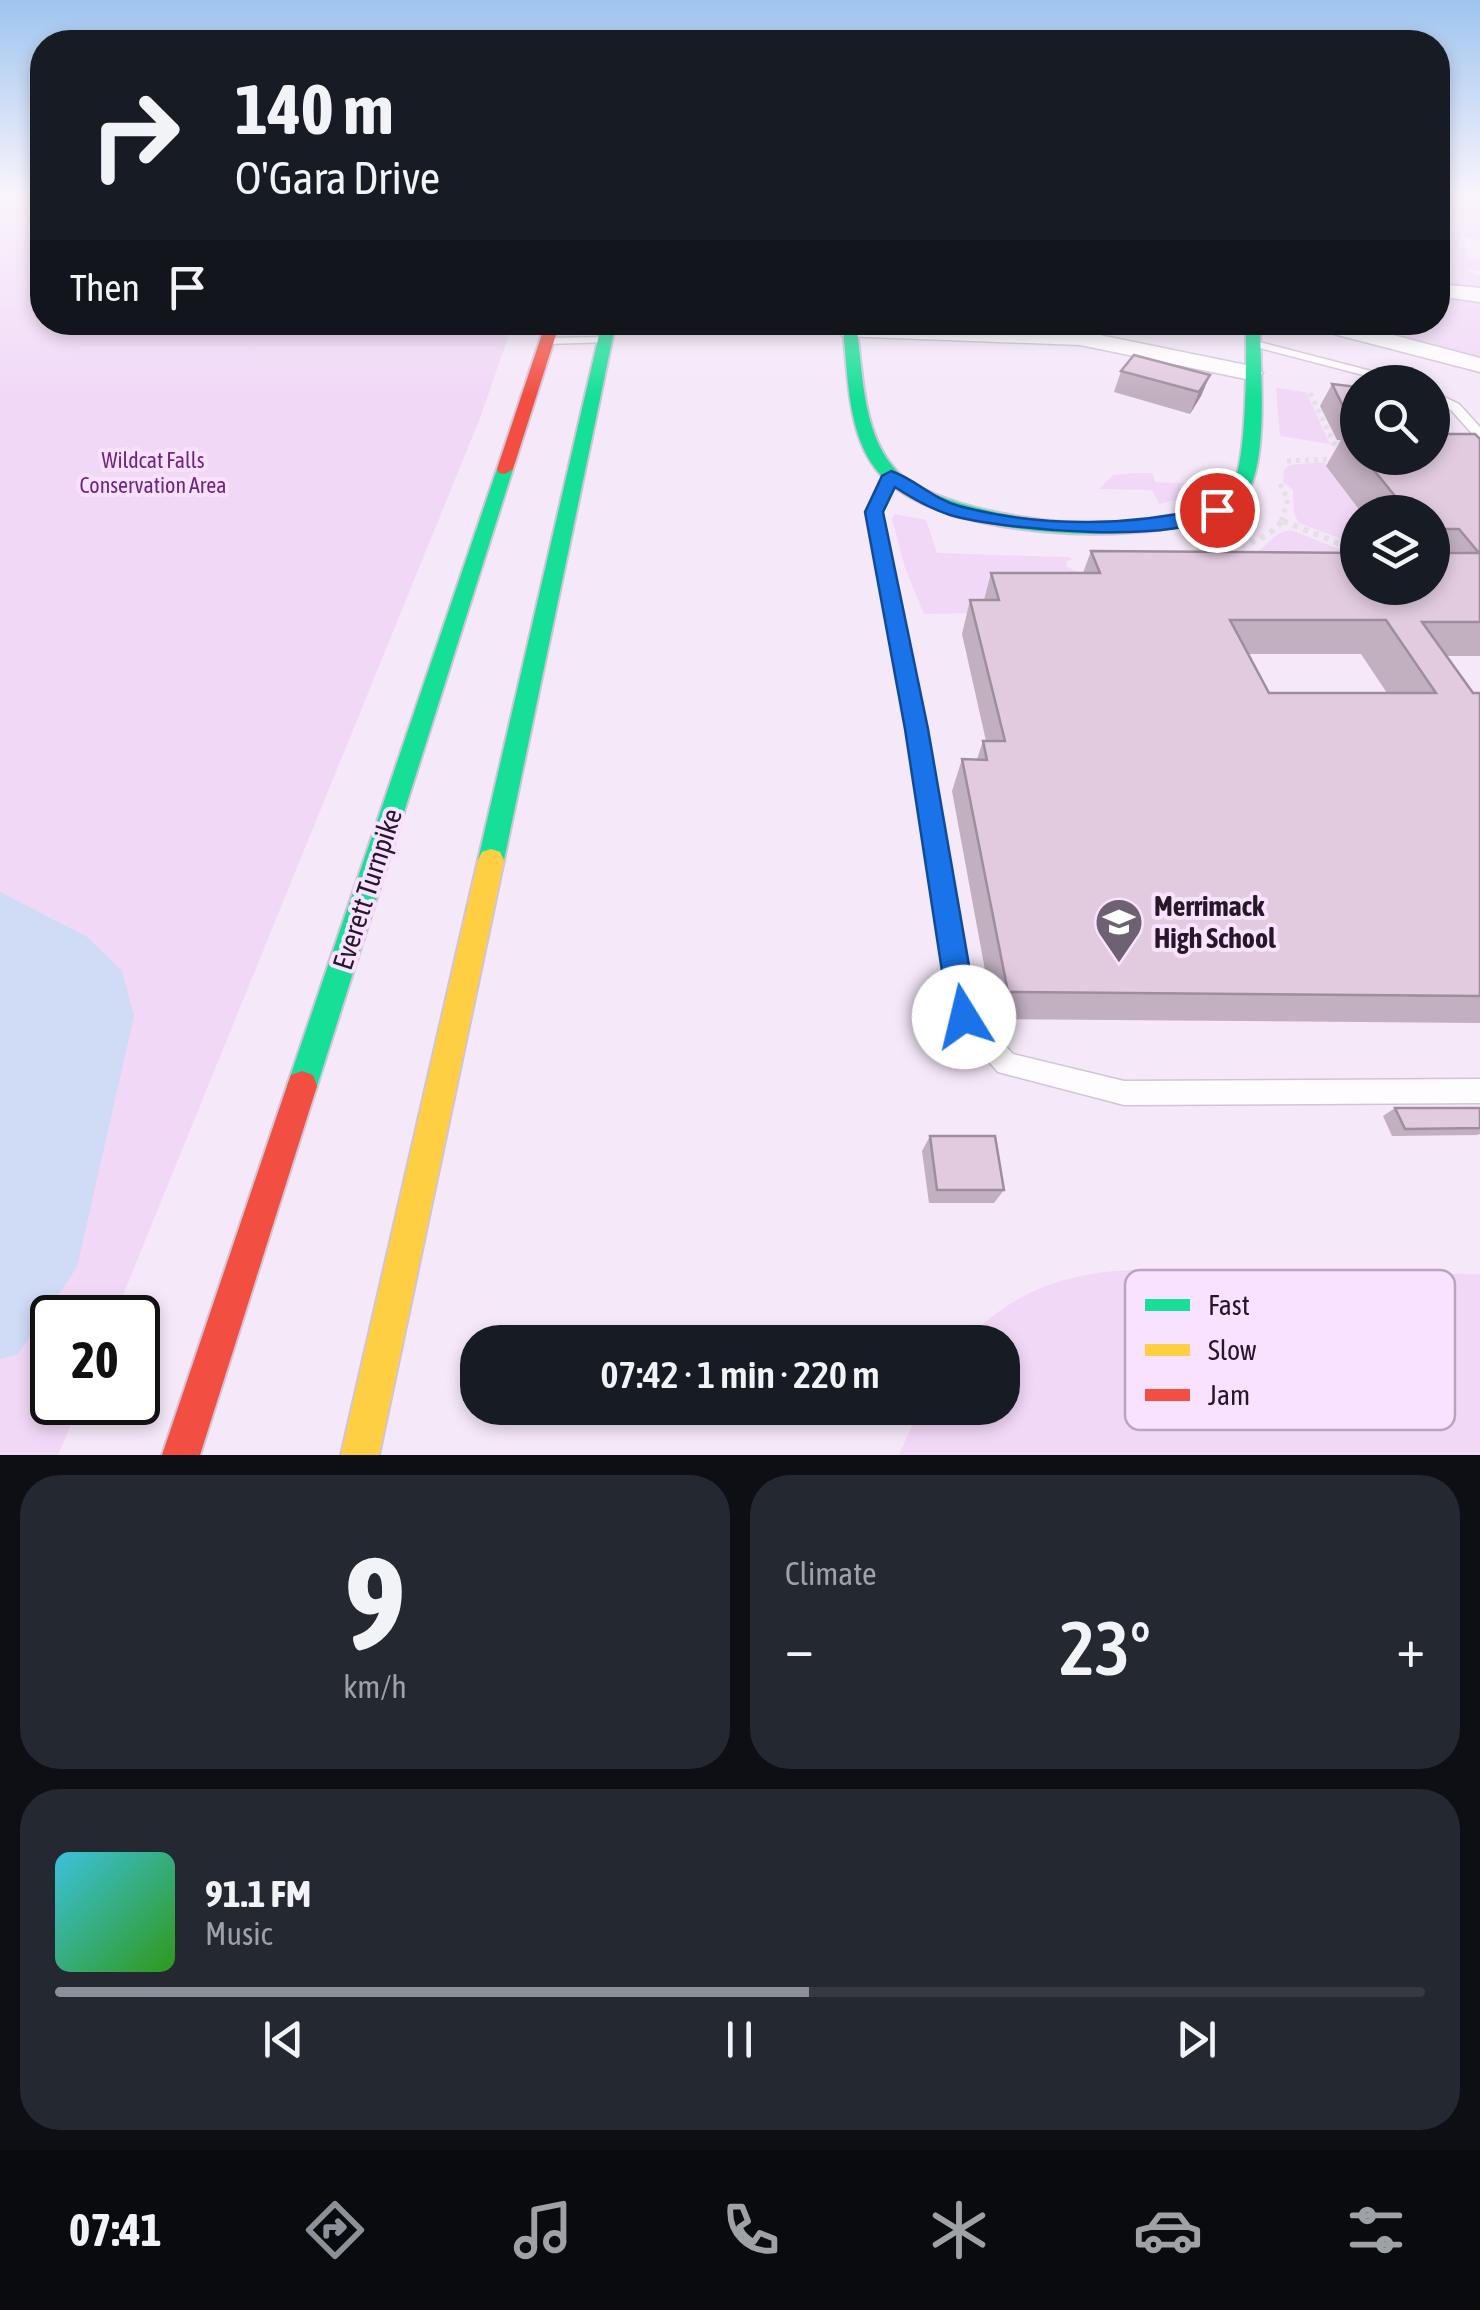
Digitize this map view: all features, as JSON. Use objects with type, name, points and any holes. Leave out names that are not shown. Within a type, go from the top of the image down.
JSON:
[{"type":"main road","name":"Everett Turnpike","points":[[181,1455],[549,335]]},
{"type":"main road","points":[[360,1455],[607,335]]},
{"type":"main road","points":[[851,335],[867,434],[891,476],[929,501],[989,518],[1104,526],[1144,526],[1198,518],[1231,501],[1244,482],[1250,450],[1252,335]]},
{"type":"street","points":[[1450,292],[1480,296]]},
{"type":"street","points":[[1043,335],[1080,338],[1250,372]]},
{"type":"street","points":[[1366,335],[1480,365]]},
{"type":"lane","points":[[1258,335],[1350,365]]},
{"type":"lane","points":[[1450,404],[1480,435]]},
{"type":"lane","points":[[891,476],[874,512],[917,729],[964,1017],[1006,1064],[1124,1093],[1480,1092]]},
{"type":"path","points":[[1310,393],[1340,449]]},
{"type":"path","points":[[1278,465],[1340,458]]},
{"type":"path","points":[[1193,549],[1226,552],[1264,535],[1283,521],[1290,503],[1276,479]]},
{"type":"path","points":[[1283,521],[1340,544]]},
{"type":"green space","name":"Wildcat Falls Conservation Area","points":[[0,262],[30,262],[30,335],[509,335],[480,418],[123,1295],[30,1295],[30,1425],[71,1425],[58,1455],[0,1455]]},
{"type":"green space","points":[[1450,262],[1480,262],[1480,271],[1464,269],[1480,276],[1480,292],[1450,288]]},
{"type":"green space","points":[[1450,291],[1480,295],[1480,358],[1391,335],[1450,335]]},
{"type":"green space","points":[[1276,388],[1306,392],[1330,444],[1280,436]]},
{"type":"green space","points":[[1324,462],[1348,495],[1340,495],[1340,539],[1299,523],[1294,514],[1293,490],[1283,482],[1284,470],[1290,465]]},
{"type":"green space","points":[[1152,473],[1155,482],[1193,484],[1204,493],[1159,504],[1152,490],[1099,489],[1113,475]]},
{"type":"green space","points":[[895,514],[926,520],[937,553],[1067,557],[1072,559],[1066,562],[1067,567],[1087,576],[984,613],[924,614],[905,568],[892,519]]},
{"type":"green space","points":[[1291,530],[1340,549],[1340,586],[1164,585],[1155,569],[1157,553],[1240,557],[1257,551]]},
{"type":"green space","points":[[1125,1271],[1125,1430],[1455,1430],[1455,1274],[1480,1274],[1480,1455],[899,1455],[912,1425],[1020,1425],[1020,1325],[982,1325],[1041,1288],[1085,1275]]},
{"type":"water","points":[[0,892],[86,936],[122,971],[134,1016],[77,1267],[58,1295],[30,1295],[30,1336],[18,1354],[0,1359]]},
{"type":"building","points":[[1134,355],[1210,375],[1199,392],[1121,371]]},
{"type":"building","points":[[1450,434],[1475,434],[1480,439],[1480,622],[1422,622],[1473,693],[1480,693],[1480,996],[1008,992],[962,759],[987,760],[983,741],[1005,741],[970,600],[999,600],[991,573],[1100,573],[1091,551],[1340,553],[1340,605],[1450,605],[1450,553],[1479,553],[1459,529],[1450,529],[1450,495],[1394,495],[1378,475],[1450,475]],"holes":[[[1230,620],[1386,620],[1436,693],[1269,693]]]},
{"type":"building","points":[[1395,1108],[1480,1108],[1480,1128],[1405,1129]]},
{"type":"building","points":[[930,1136],[995,1136],[1004,1190],[937,1190]]},
{"type":"traffic: fast","points":[[491,860],[606,335]]},
{"type":"traffic: fast","points":[[851,335],[864,423],[879,461],[891,476],[918,494],[955,509],[1000,520],[1099,528],[1187,519],[1217,508],[1241,489],[1252,434],[1253,335]]},
{"type":"traffic: fast","points":[[302,1086],[505,469]]},
{"type":"traffic: slow","points":[[360,1455],[491,860]]},
{"type":"traffic: jam","points":[[505,469],[549,335]]},
{"type":"traffic: jam","points":[[181,1455],[302,1086]]},
{"type":"place","name":"Merrimack High School","points":[[1119,964]]},
{"type":"route","points":[[964,1017],[917,729],[874,512],[891,476],[906,489],[957,511],[1028,523],[1144,526],[1176,523],[1217,510]]}]
